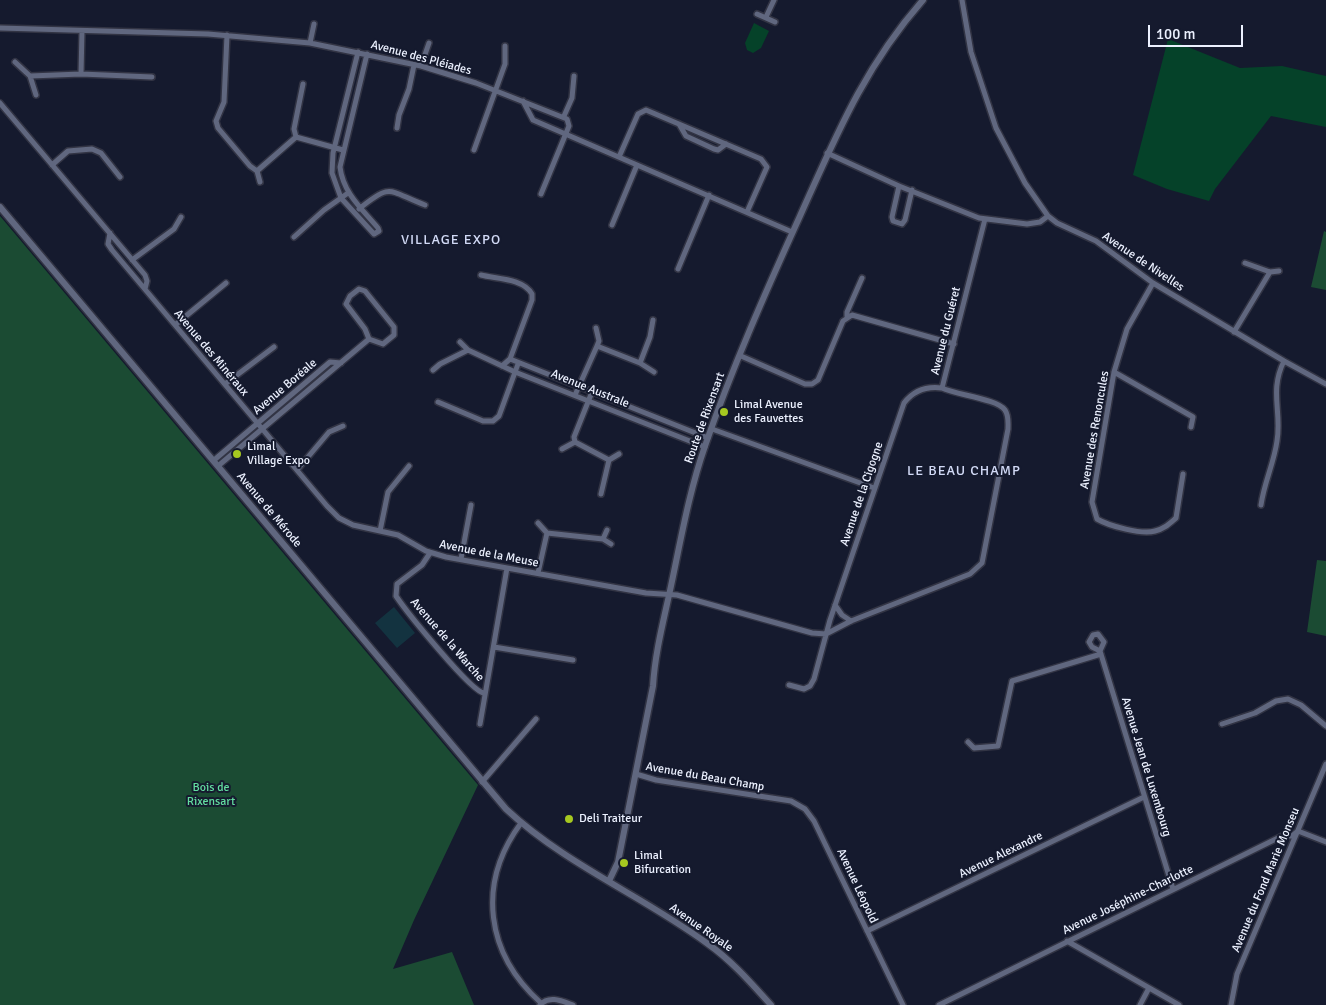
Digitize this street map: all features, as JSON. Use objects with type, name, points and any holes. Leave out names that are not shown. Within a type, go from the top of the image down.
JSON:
[{"type":"street","points":[[766,17],[774,0]]},
{"type":"street","name":"Route de Rixensart","points":[[609,881],[618,862],[689,501],[708,438],[771,277],[843,119],[896,34],[924,0]]},
{"type":"street","name":"Avenue de Nivelles","points":[[962,0],[971,52],[996,128],[1025,182],[1048,216],[1056,223],[1096,241],[1153,283],[1326,384]]},
{"type":"street","points":[[756,14],[775,22]]},
{"type":"street","points":[[310,43],[314,24]]},
{"type":"street","name":"Avenue des Pléiades","points":[[0,28],[227,35],[310,43],[421,66],[495,90],[564,116]]},
{"type":"street","points":[[81,74],[82,31]]},
{"type":"street","points":[[227,35],[224,102],[216,121],[218,128],[250,166],[257,171],[260,182]]},
{"type":"street","points":[[421,66],[429,43]]},
{"type":"street","points":[[474,150],[505,64],[505,46]]},
{"type":"street","points":[[358,52],[334,147],[332,177],[341,198],[371,232],[377,234],[378,228],[348,193],[340,172],[343,150],[367,54]]},
{"type":"street","points":[[15,62],[30,76],[36,94]]},
{"type":"street","points":[[397,128],[398,115],[409,89],[414,65]]},
{"type":"street","points":[[30,76],[81,74],[152,77]]},
{"type":"street","points":[[541,194],[569,126],[564,116],[572,98],[574,76]]},
{"type":"street","points":[[296,137],[294,129],[302,84]]},
{"type":"street","points":[[522,100],[533,120],[792,232]]},
{"type":"street","name":"Avenue des Minéraux","points":[[0,103],[145,275],[147,281],[145,289]]},
{"type":"street","points":[[619,157],[641,110],[646,110],[726,144],[765,163],[766,167],[747,212]]},
{"type":"street","points":[[679,124],[686,136],[714,149],[718,150],[726,144]]},
{"type":"street","points":[[257,171],[296,137]]},
{"type":"street","points":[[296,137],[343,150]]},
{"type":"street","points":[[52,165],[68,151],[92,149],[100,153],[120,176]]},
{"type":"street","points":[[827,153],[898,186],[985,219],[1028,224],[1040,222],[1048,216]]},
{"type":"street","points":[[612,225],[637,165]]},
{"type":"street","points":[[898,186],[892,218],[893,221],[902,224],[905,220],[912,190]]},
{"type":"street","points":[[354,213],[378,193],[384,191],[393,192],[424,205]]},
{"type":"street","points":[[294,237],[348,193]]},
{"type":"street","points":[[678,269],[709,195]]},
{"type":"street","name":"Avenue de Mérode","points":[[0,207],[482,782],[521,823],[556,850],[609,881]]},
{"type":"street","points":[[132,260],[174,229],[181,217]]},
{"type":"street","name":"Avenue du Guéret","points":[[826,634],[851,621],[970,574],[980,567],[1008,429],[1008,416],[1004,408],[996,404],[942,388],[985,219]]},
{"type":"street","name":"Avenue des Minéraux","points":[[110,233],[109,247],[262,429]]},
{"type":"street","points":[[1245,263],[1270,272],[1279,271]]},
{"type":"street","points":[[1234,332],[1270,272]]},
{"type":"street","points":[[480,275],[500,277],[522,286],[532,294],[532,300],[510,359],[502,366]]},
{"type":"street","points":[[740,356],[805,384],[812,384],[818,380],[862,278]]},
{"type":"street","points":[[175,325],[226,283]]},
{"type":"street","name":"Avenue des Renoncules","points":[[1153,283],[1127,329],[1114,372],[1092,502],[1097,519],[1109,526],[1153,532],[1165,527],[1176,518],[1183,474]]},
{"type":"street","points":[[359,289],[365,291],[395,330],[394,335],[384,343],[368,340],[365,328],[346,304],[350,296],[359,289]]},
{"type":"street","points":[[847,316],[852,315],[954,344]]},
{"type":"street","points":[[640,363],[654,320]]},
{"type":"street","points":[[575,395],[599,341],[596,328]]},
{"type":"street","points":[[341,363],[368,340]]},
{"type":"street","name":"Avenue Australe","points":[[460,342],[468,350],[515,372],[705,447]]},
{"type":"street","points":[[597,346],[640,363],[654,372]]},
{"type":"street","points":[[225,384],[274,348]]},
{"type":"street","points":[[433,370],[446,360],[468,350]]},
{"type":"street","name":"Avenue Australe","points":[[510,359],[518,364],[708,438]]},
{"type":"street","points":[[1261,505],[1264,484],[1277,442],[1275,387],[1284,361]]},
{"type":"street","name":"Avenue Boréale","points":[[213,461],[330,362],[341,363]]},
{"type":"street","name":"Avenue Boréale","points":[[218,466],[341,363]]},
{"type":"street","points":[[438,402],[482,421],[493,421],[499,416],[518,364]]},
{"type":"street","points":[[1114,372],[1193,417],[1191,428]]},
{"type":"street","name":"Avenue de la Cigogne","points":[[789,685],[804,690],[810,686],[824,648],[826,634],[835,605],[904,403],[918,391],[929,388],[942,388]]},
{"type":"street","points":[[575,442],[574,437],[592,392]]},
{"type":"street","points":[[297,470],[330,432],[343,426]]},
{"type":"street","name":"Avenue de la Meuse","points":[[262,429],[339,518],[353,525],[402,536],[430,553],[669,596]]},
{"type":"street","points":[[712,429],[874,488]]},
{"type":"street","points":[[562,449],[575,442]]},
{"type":"street","points":[[575,442],[609,460]]},
{"type":"street","points":[[601,494],[609,460],[619,454]]},
{"type":"street","points":[[380,531],[388,492],[409,466]]},
{"type":"street","points":[[461,559],[471,505]]},
{"type":"street","points":[[538,523],[547,533],[603,539],[611,544]]},
{"type":"street","points":[[603,539],[607,530]]},
{"type":"street","points":[[538,573],[547,533]]},
{"type":"street","name":"Avenue de la Warche","points":[[430,553],[422,565],[397,584],[396,596],[470,685],[484,693]]},
{"type":"street","name":"Avenue de la Warche","points":[[480,724],[507,568]]},
{"type":"street","points":[[669,596],[677,595],[812,633],[826,634]]},
{"type":"street","points":[[835,605],[842,615],[851,621]]},
{"type":"street","points":[[494,646],[573,660]]},
{"type":"street","name":"Avenue Jean de Luxembourg","points":[[968,742],[974,748],[998,746],[1012,681],[1100,653],[1173,889]]},
{"type":"street","points":[[1222,724],[1255,713],[1276,701],[1288,699],[1301,705],[1326,726]]},
{"type":"street","points":[[482,782],[536,719]]},
{"type":"street","name":"Avenue du Fond Marie Monseu","points":[[1231,1005],[1237,974],[1326,764]]},
{"type":"street","name":"Avenue du Beau Champ","points":[[636,774],[656,780],[772,798]]},
{"type":"street","name":"Avenue Alexandre","points":[[867,931],[1144,797]]},
{"type":"street","name":"Avenue Léopold","points":[[772,798],[799,805],[814,820],[903,1005]]},
{"type":"street","points":[[521,823],[514,833],[498,867],[493,890],[493,912],[500,944],[510,968],[528,992],[541,1004],[554,999],[573,1005]]},
{"type":"street","points":[[1298,830],[1326,842]]},
{"type":"street","name":"Avenue Joséphine-Charlotte","points":[[939,1005],[1282,836],[1292,836],[1298,830]]},
{"type":"street","name":"Avenue Royale","points":[[609,881],[709,945],[745,976],[771,1005]]},
{"type":"street","points":[[1067,942],[1179,1005]]},
{"type":"street","points":[[1140,1005],[1149,988]]},
{"type":"green space","points":[[754,23],[769,31],[761,48],[753,53],[747,50],[745,43]]},
{"type":"green space","points":[[1168,39],[1240,68],[1282,66],[1326,76],[1326,127],[1271,116],[1215,189],[1209,201],[1167,189],[1133,175]]},
{"type":"green space","name":"Bois de Rixensart","points":[[0,216],[478,785],[393,969],[452,952],[474,1005],[0,1005]]},
{"type":"green space","points":[[1324,231],[1326,232],[1326,290],[1311,287]]},
{"type":"green space","points":[[1317,560],[1326,561],[1326,636],[1307,632]]},
{"type":"water","points":[[394,607],[415,633],[397,648],[375,623]]},
{"type":"place","name":"Limal Avenue des Fauvettes","points":[[724,412]]},
{"type":"place","name":"Limal Village Expo","points":[[237,454]]},
{"type":"place","name":"Deli Traiteur","points":[[569,819]]},
{"type":"place","name":"Limal Bifurcation","points":[[624,863]]},
{"type":"district","name":"VILLAGE EXPO","points":[[451,240]]},
{"type":"district","name":"LE BEAU CHAMP","points":[[964,471]]}]
